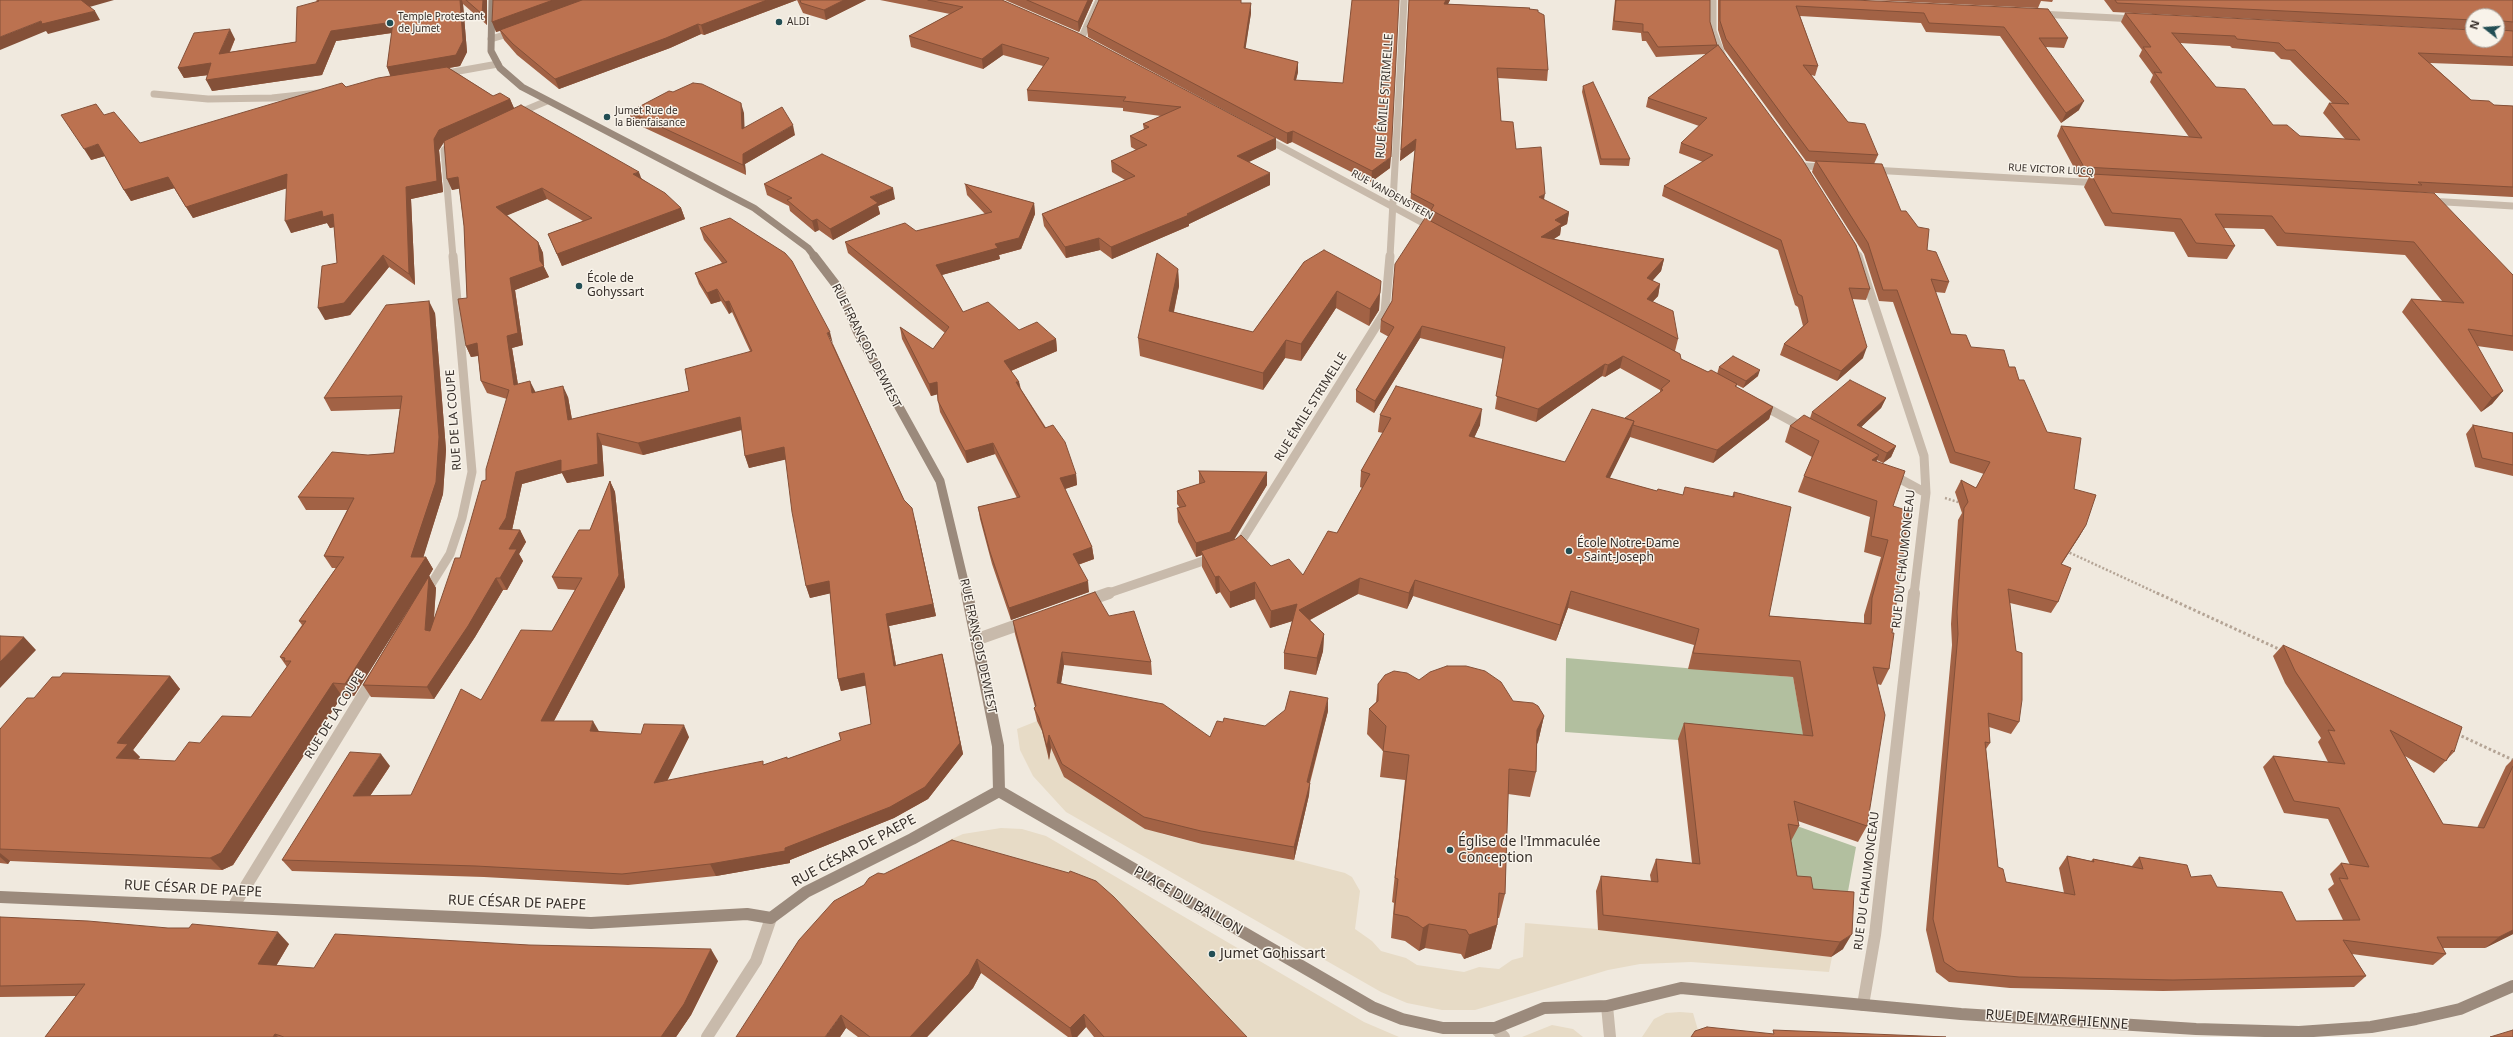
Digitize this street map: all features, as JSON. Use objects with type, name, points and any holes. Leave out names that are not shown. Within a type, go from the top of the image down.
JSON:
[{"type":"street","name":"RUE FRANÇOIS DEWIEST","points":[[492,0],[491,51],[498,64],[522,87],[547,101],[635,144],[754,208],[808,248],[840,290],[857,331],[940,481],[978,639],[998,746],[999,791]]},
{"type":"street","points":[[1070,34],[1085,41],[1099,0]]},
{"type":"street","name":"RUE ÉMILE STRIMELLE","points":[[1078,604],[1234,550],[1243,540],[1385,312],[1394,208],[1392,190],[1404,0]]},
{"type":"street","points":[[1713,0],[1713,31],[1719,51],[1728,64]]},
{"type":"street","points":[[2029,13],[2139,19]]},
{"type":"street","points":[[491,39],[524,28]]},
{"type":"street","points":[[436,75],[498,64]]},
{"type":"street","points":[[154,94],[208,99],[272,98],[329,92]]},
{"type":"street","points":[[508,118],[547,101]]},
{"type":"street","name":"RUE VANDENSTEEN","points":[[1256,133],[1443,234]]},
{"type":"street","name":"RUE DE LA COUPE","points":[[419,604],[450,554],[462,518],[472,472],[444,150],[448,145],[468,136]]},
{"type":"street","points":[[1810,176],[1801,162],[1835,168]]},
{"type":"street","name":"RUE VICTOR LUCQ","points":[[1867,169],[2106,183]]},
{"type":"street","points":[[2417,201],[2513,206]]},
{"type":"street","name":"RUE DU CHAUMONCEAU","points":[[1849,240],[1861,260],[1924,456],[1926,493],[1875,935],[1863,1005]]},
{"type":"street","points":[[1751,399],[1814,433]]},
{"type":"street","points":[[1884,470],[1926,493]]},
{"type":"street","points":[[978,639],[1034,620]]},
{"type":"street","name":"RUE DE LA COUPE","points":[[232,907],[377,672]]},
{"type":"street","name":"RUE CÉSAR DE PAEPE","points":[[0,897],[591,923],[747,914],[771,918],[806,892],[912,839],[999,791]]},
{"type":"street","name":"PLACE DU BALLON","points":[[999,791],[1383,1012],[1402,1019],[1434,1027],[1500,1032],[1544,1008],[1607,1006],[1681,988],[1691,989]]},
{"type":"street","points":[[707,1037],[756,961],[771,918]]},
{"type":"street","name":"RUE DE MARCHIENNE","points":[[1691,989],[1863,1005],[2196,1029],[2299,1032],[2371,1027],[2416,1019],[2460,1009],[2513,986]]},
{"type":"street","points":[[1607,1006],[1610,1037]]},
{"type":"path","points":[[1926,493],[1954,500],[1968,507]]},
{"type":"path","points":[[2062,550],[2285,652]]},
{"type":"path","points":[[2456,733],[2513,760]]},
{"type":"green space","points":[[1566,658],[1793,677],[1805,744],[1678,740],[1565,732]]},
{"type":"green space","points":[[1797,826],[1856,847],[1845,908],[1805,905],[1759,855]]},
{"type":"shaded area","points":[[1037,721],[1067,778],[1142,827],[1147,823],[1162,834],[1202,844],[1294,860],[1345,873],[1352,877],[1360,891],[1355,929],[1372,941],[1381,951],[1406,958],[1417,965],[1464,972],[1479,967],[1499,969],[1512,960],[1523,957],[1525,923],[1597,929],[1832,957],[1829,972],[1691,962],[1640,964],[1608,970],[1475,1010],[1442,1010],[1407,1003],[1381,992],[1066,812],[1033,776],[1020,750],[1017,729]]},
{"type":"shaded area","points":[[1001,828],[1022,829],[1046,836],[1364,1022],[1399,1037],[1233,1037],[956,854],[945,842],[963,834]]},
{"type":"shaded area","points":[[1666,1013],[1693,1013],[1700,1037],[1642,1037],[1654,1019]]},
{"type":"shaded area","points":[[1552,1025],[1573,1029],[1583,1037],[1522,1037]]},
{"type":"building","points":[[0,0],[81,0],[95,11],[42,24],[41,21],[0,37]]},
{"type":"building","points":[[318,0],[460,0],[463,41],[456,55],[387,67],[393,22],[331,31],[316,64],[206,80],[211,63],[178,68],[194,33],[230,29],[219,54],[296,42],[297,7],[319,1]]},
{"type":"building","points":[[466,0],[483,0],[482,14]]},
{"type":"building","points":[[493,0],[553,0],[492,22]]},
{"type":"building","points":[[582,0],[767,0],[701,25],[698,24],[666,38],[555,79],[513,44],[500,30]]},
{"type":"building","points":[[800,0],[844,0],[824,10],[801,3]]},
{"type":"building","points":[[928,0],[1002,0],[1078,33],[1276,138],[1237,156],[1270,173],[1187,214],[1189,215],[1111,247],[1099,238],[1065,247],[1042,214],[1135,176],[1111,161],[1147,145],[1130,136],[1149,127],[1143,124],[1181,107],[1123,101],[1126,97],[1027,90],[1049,58],[1002,44],[982,59],[909,36],[963,7]]},
{"type":"building","points":[[1027,0],[1088,0],[1078,22]]},
{"type":"building","points":[[1099,0],[1241,0],[1241,3],[1251,3],[1244,48],[1298,62],[1294,80],[1343,83],[1352,0],[1399,0],[1391,157],[1372,171],[1293,131],[1287,133],[1087,27]]},
{"type":"building","points":[[1409,0],[1446,0],[1444,4],[1530,8],[1529,9],[1538,10],[1538,12],[1544,15],[1548,70],[1497,68],[1501,121],[1513,122],[1516,149],[1541,147],[1545,194],[1539,197],[1569,212],[1555,220],[1562,224],[1541,237],[1664,259],[1647,278],[1660,284],[1647,299],[1673,311],[1678,339],[1431,210],[1434,205],[1411,193],[1416,139],[1401,150]]},
{"type":"building","points":[[1616,0],[1710,0],[1710,22],[1717,45],[1658,47],[1648,32],[1643,32],[1643,24],[1614,21]]},
{"type":"building","points":[[1720,0],[1854,0],[2048,9],[2068,38],[2039,38],[2084,101],[2066,113],[2004,27],[1929,23],[1924,13],[1796,6],[1818,66],[1803,65],[1848,122],[1865,124],[1878,155],[1809,151],[1726,39],[1720,21]]},
{"type":"building","points":[[2115,0],[2513,0],[2513,22],[2505,21],[2505,8],[2465,8],[2465,20],[2117,3]]},
{"type":"building","points":[[2125,13],[2465,30],[2465,48],[2505,48],[2505,30],[2513,31],[2513,57],[2418,53],[2471,100],[2489,101],[2494,105],[2513,106],[2513,187],[2418,182],[2422,185],[2084,167],[2061,126],[2202,138],[2154,72],[2162,73],[2143,47],[2151,47]],"holes":[[[2172,33],[2235,36],[2237,39],[2279,43],[2286,50],[2295,50],[2349,104],[2329,103],[2360,140],[2300,136],[2287,125],[2273,125],[2245,89],[2216,87]]]},
{"type":"building","points":[[1718,45],[1802,159],[1856,245],[1870,289],[1849,288],[1867,347],[1841,371],[1784,344],[1808,322],[1802,296],[1798,294],[1781,240],[1664,186],[1713,155],[1681,143],[1707,118],[1648,98]]},
{"type":"building","points":[[447,67],[493,96],[500,93],[510,99],[439,130],[434,139],[437,181],[406,187],[409,274],[383,255],[344,303],[318,308],[322,266],[337,263],[333,214],[323,217],[322,211],[285,221],[287,174],[186,207],[168,177],[124,190],[98,144],[84,149],[61,115],[96,104],[104,115],[114,112],[140,143],[342,83],[346,87],[378,78]]},
{"type":"building","points":[[1593,82],[1630,159],[1601,159],[1583,86]]},
{"type":"building","points":[[693,83],[702,84],[741,103],[742,129],[782,107],[793,125],[743,154],[743,165],[629,112],[669,91],[673,92]]},
{"type":"building","points":[[521,105],[639,172],[633,174],[665,193],[681,208],[557,254],[548,234],[592,218],[542,188],[496,207],[538,242],[540,261],[544,266],[510,278],[518,333],[507,336],[514,385],[530,381],[532,393],[563,386],[568,420],[689,391],[685,369],[752,351],[729,301],[725,302],[717,289],[707,293],[695,273],[727,262],[700,228],[730,218],[785,253],[792,261],[830,332],[827,333],[904,500],[912,508],[933,604],[886,614],[894,666],[942,654],[960,743],[925,787],[890,807],[785,848],[785,851],[710,864],[622,874],[476,866],[282,860],[350,752],[381,754],[353,796],[411,795],[461,689],[481,700],[521,630],[552,631],[582,578],[552,577],[579,530],[590,530],[610,481],[619,575],[541,721],[593,721],[590,731],[641,734],[644,724],[684,725],[654,783],[763,761],[763,765],[787,757],[787,759],[841,740],[839,733],[871,724],[864,673],[838,679],[829,581],[806,586],[792,512],[784,447],[745,456],[740,417],[638,443],[597,433],[598,464],[561,472],[561,460],[516,472],[506,518],[499,529],[520,530],[509,549],[517,549],[500,578],[496,578],[468,626],[427,687],[363,685],[429,576],[425,630],[430,631],[455,558],[460,558],[482,481],[486,480],[486,469],[509,390],[481,381],[477,343],[466,346],[458,299],[467,298],[464,226],[458,177],[447,179],[444,141]]},
{"type":"building","points":[[822,154],[893,188],[870,197],[878,203],[830,229],[817,219],[812,221],[787,200],[792,198],[764,184]]},
{"type":"building","points":[[1816,161],[1882,164],[1901,211],[1906,211],[1918,227],[1929,229],[1927,250],[1936,252],[1949,282],[1931,279],[1951,334],[1966,335],[1971,347],[2004,350],[2009,367],[2015,367],[2019,380],[2024,380],[2047,432],[2081,438],[2074,489],[2096,495],[2086,525],[2061,564],[2071,568],[2058,602],[2008,589],[2016,651],[2022,653],[2022,700],[2019,722],[1988,713],[1990,743],[1985,742],[1998,867],[2003,869],[2006,882],[2075,895],[2067,856],[2094,862],[2093,859],[2143,869],[2139,857],[2187,865],[2191,877],[2211,875],[2217,887],[2282,892],[2296,921],[2360,920],[2339,878],[2348,879],[2341,863],[2369,867],[2339,808],[2294,801],[2273,756],[2345,764],[2328,730],[2335,731],[2295,671],[2283,645],[2462,727],[2454,752],[2452,750],[2446,761],[2390,730],[2443,824],[2484,828],[2513,766],[2513,930],[2499,937],[2437,937],[2446,954],[2343,940],[2366,976],[2173,980],[2019,977],[1957,971],[1944,962],[1933,919],[1958,634],[1957,612],[1964,508],[1968,502],[1961,480],[1976,488],[1990,462],[1955,452],[1897,290],[1883,290],[1868,243]]},
{"type":"building","points":[[2091,174],[2434,193],[2513,275],[2513,336],[2468,329],[2503,391],[2492,398],[2411,299],[2464,303],[2414,242],[2285,233],[2272,216],[2215,214],[2235,246],[2196,243],[2181,219],[2112,213]]},
{"type":"building","points":[[965,184],[1034,203],[1019,238],[995,244],[998,248],[936,265],[963,312],[988,302],[1019,330],[1037,322],[1056,339],[1004,361],[1019,382],[1016,382],[1045,428],[1053,425],[1065,442],[1076,474],[1060,478],[1092,547],[1073,554],[1088,581],[1009,608],[990,552],[978,507],[1020,497],[993,443],[965,451],[938,401],[937,382],[929,384],[900,327],[933,349],[949,327],[845,242],[905,223],[916,231],[992,212]]},
{"type":"building","points":[[1425,218],[1680,354],[1681,359],[1708,372],[1711,370],[1737,384],[1735,386],[1773,407],[1717,450],[1633,425],[1634,421],[1625,418],[1663,390],[1661,389],[1670,381],[1623,356],[1608,365],[1605,364],[1538,409],[1496,396],[1505,347],[1422,326],[1375,401],[1356,390],[1394,327],[1381,320],[1392,301],[1395,264]]},
{"type":"building","points":[[1324,250],[1381,281],[1380,293],[1370,309],[1337,291],[1301,344],[1286,340],[1263,373],[1138,338],[1157,253],[1178,269],[1169,311],[1253,332],[1304,262]]},
{"type":"building","points":[[429,301],[439,437],[436,482],[411,557],[426,557],[345,684],[333,683],[221,853],[210,858],[0,849],[0,729],[27,698],[34,698],[52,677],[60,677],[63,673],[170,676],[117,743],[128,744],[116,758],[175,761],[189,742],[200,743],[222,716],[251,717],[291,661],[284,661],[285,658],[280,657],[306,621],[299,621],[344,557],[324,556],[354,498],[298,497],[332,452],[368,455],[394,453],[402,396],[324,398],[386,305]]},
{"type":"building","points":[[1733,356],[1760,370],[1746,381],[1719,367]]},
{"type":"building","points":[[1850,380],[1886,398],[1857,425],[1896,446],[1887,453],[1812,412]]},
{"type":"building","points":[[1396,386],[1482,409],[1469,436],[1565,462],[1592,409],[1634,421],[1606,477],[1657,491],[1658,489],[1683,495],[1685,487],[1734,497],[1734,492],[1791,507],[1769,616],[1871,624],[1872,598],[1888,540],[1871,536],[1877,501],[1804,476],[1819,441],[1790,426],[1804,415],[1879,455],[1872,460],[1905,471],[1893,506],[1909,511],[1892,633],[1894,633],[1889,669],[1873,667],[1885,715],[1867,826],[1794,801],[1799,826],[1788,824],[1797,876],[1811,877],[1813,889],[1854,892],[1852,934],[1840,942],[1603,915],[1601,876],[1658,882],[1656,859],[1700,864],[1684,723],[1813,736],[1800,661],[1693,653],[1699,629],[1571,591],[1560,625],[1415,580],[1409,593],[1360,578],[1299,610],[1324,634],[1317,658],[1284,653],[1297,604],[1271,611],[1255,582],[1230,592],[1219,576],[1215,577],[1201,551],[1236,539],[1241,535],[1271,566],[1289,559],[1303,575],[1328,531],[1337,533],[1370,474],[1361,471],[1391,418],[1380,415]]},
{"type":"building","points":[[2473,425],[2513,433],[2513,465],[2482,458]]},
{"type":"building","points":[[1199,471],[1267,472],[1230,532],[1196,543],[1177,508],[1186,506],[1177,491],[1205,482]]},
{"type":"building","points":[[1095,592],[1109,616],[1134,611],[1151,662],[1062,652],[1057,683],[1163,704],[1210,737],[1217,721],[1223,722],[1224,718],[1265,726],[1285,710],[1290,691],[1328,698],[1307,782],[1310,783],[1294,847],[1201,831],[1144,817],[1062,764],[1049,735],[1047,747],[1039,718],[1034,708],[1036,706],[1013,621]]},
{"type":"building","points":[[0,636],[24,637],[0,662]]},
{"type":"building","name":"Église de l'Immaculée Conception","points":[[1447,666],[1466,666],[1485,671],[1501,682],[1513,701],[1533,703],[1538,706],[1544,716],[1537,730],[1536,772],[1509,769],[1505,894],[1499,893],[1497,925],[1469,935],[1466,930],[1429,924],[1423,928],[1408,917],[1394,914],[1398,879],[1395,878],[1409,755],[1383,751],[1386,726],[1369,709],[1378,701],[1378,684],[1385,675],[1394,671],[1407,673],[1419,680],[1430,672]]},
{"type":"building","points":[[952,840],[1069,873],[1070,871],[1096,881],[1114,897],[1247,1037],[1104,1037],[1084,1014],[1070,1028],[977,959],[969,974],[910,1037],[870,1037],[841,1015],[825,1037],[736,1037],[799,940],[834,901],[864,885],[869,878],[878,873],[884,874]]},
{"type":"building","points":[[0,917],[88,921],[168,928],[189,928],[192,924],[278,932],[258,964],[314,968],[335,934],[529,945],[711,949],[684,1004],[661,1037],[284,1037],[275,1034],[273,1037],[45,1037],[85,984],[0,986]]},
{"type":"building","points":[[1707,1027],[1774,1034],[1773,1030],[1946,1037],[1691,1037],[1695,1031]]},
{"type":"building","points":[[2513,1030],[2513,1037],[2490,1037]]},
{"type":"place","name":"ALDI","points":[[779,22]]},
{"type":"place","name":"Temple Protestant de Jumet","points":[[390,23]]},
{"type":"place","name":"Jumet Rue de la Bienfaisance","points":[[607,117]]},
{"type":"place","name":"École de Gohyssart","points":[[579,286]]},
{"type":"place","name":"École Notre-Dame - Saint-Joseph","points":[[1569,551]]},
{"type":"place","name":"Église de l'Immaculée Conception","points":[[1450,850]]},
{"type":"place","name":"Jumet Gohissart","points":[[1212,954]]}]
